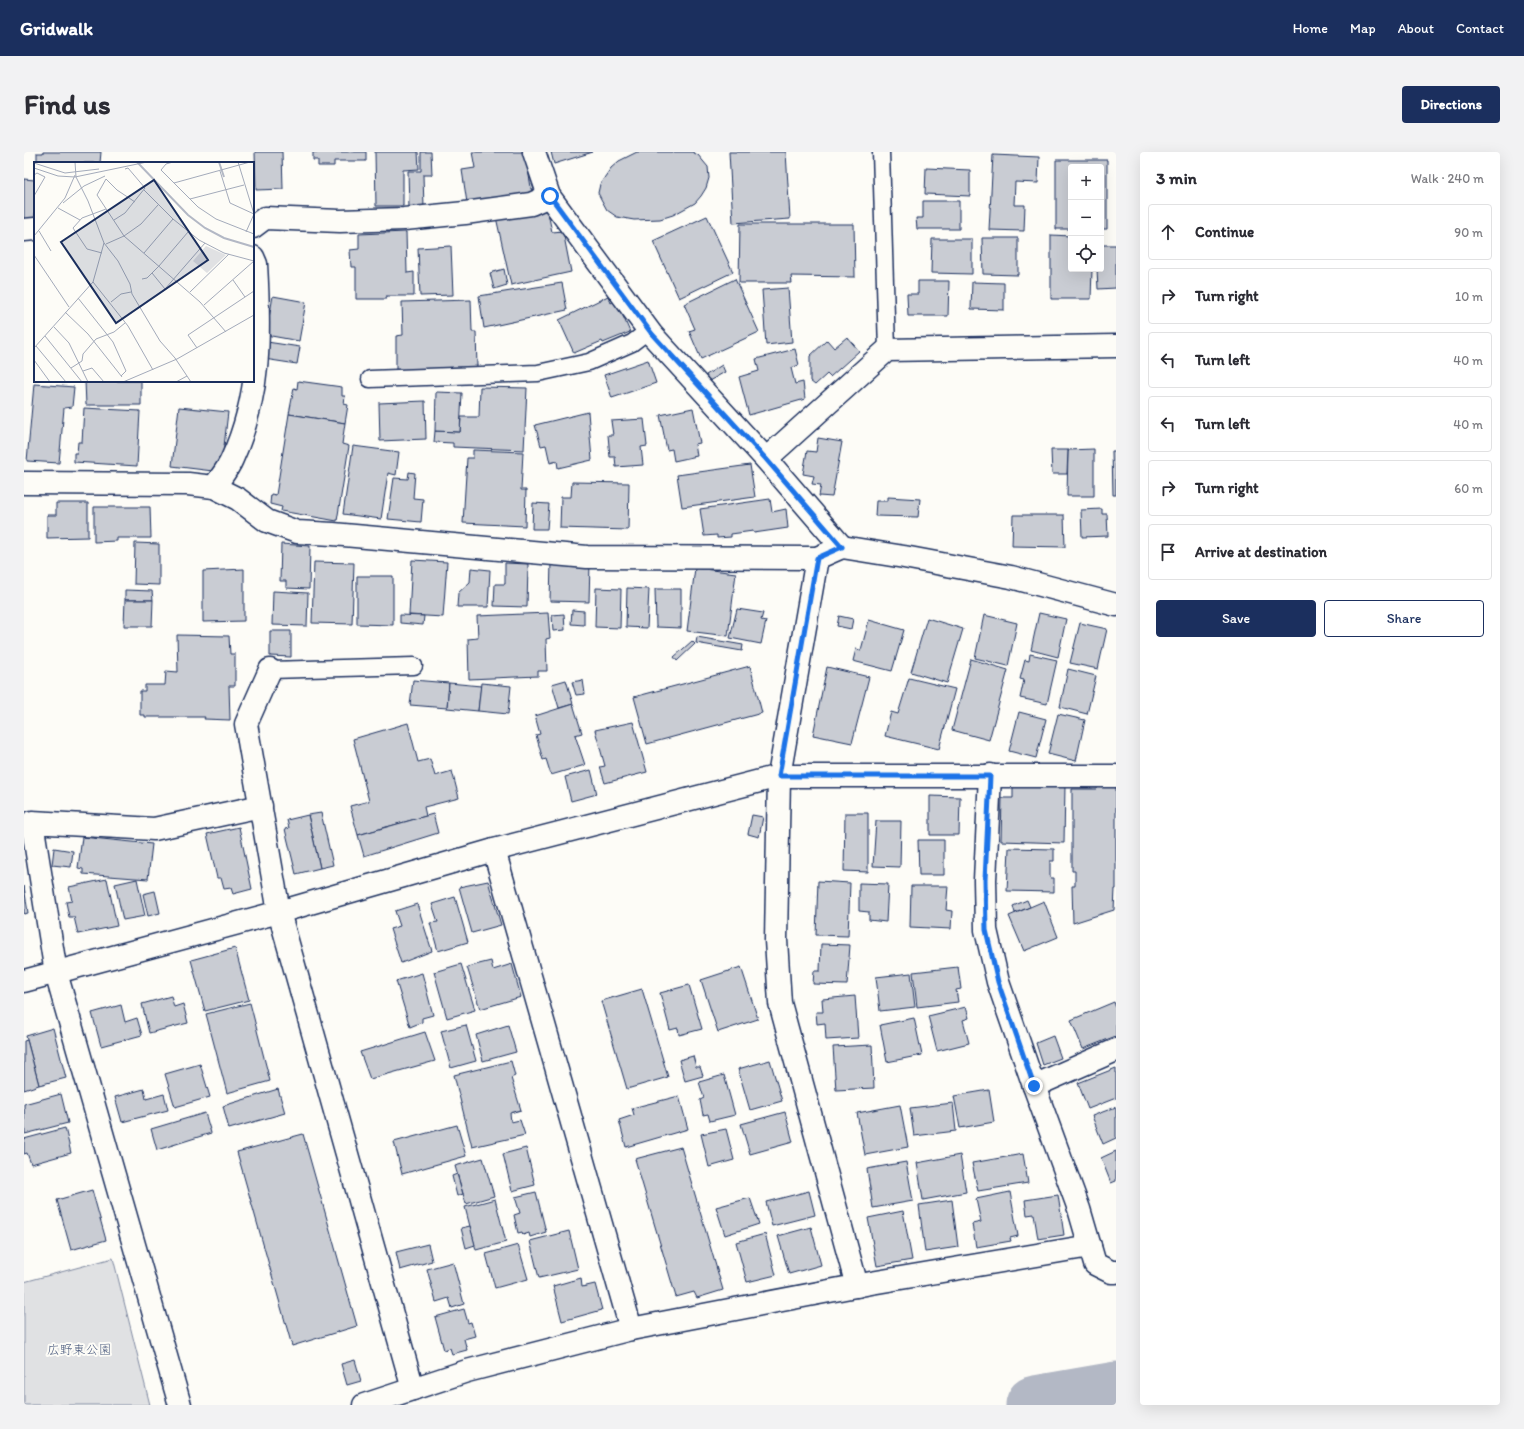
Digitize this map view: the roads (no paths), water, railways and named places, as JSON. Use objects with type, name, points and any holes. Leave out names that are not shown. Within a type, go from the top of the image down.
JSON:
[{"type":"street","points":[[534,152],[550,196],[649,330],[766,459],[842,547]]},
{"type":"street","points":[[254,226],[265,218],[340,220],[404,219],[465,214],[530,204],[550,196]]},
{"type":"street","points":[[24,230],[34,229]]},
{"type":"street","points":[[214,488],[232,461],[247,422],[255,383],[259,337],[256,264],[254,259]]},
{"type":"street","points":[[766,459],[887,350],[1116,346]]},
{"type":"street","points":[[24,483],[188,484],[214,488],[238,499],[267,521],[297,532],[587,557],[817,558],[842,547],[904,557],[1011,578],[1116,604]]},
{"type":"street","points":[[817,558],[779,776],[776,940],[780,1003],[857,1286]]},
{"type":"street","points":[[270,670],[246,724],[279,912],[413,1388]]},
{"type":"street","points":[[24,981],[279,912],[494,850],[779,776],[1116,776]]},
{"type":"street","points":[[990,776],[985,880],[986,930],[998,982],[1034,1086],[1080,1209],[1095,1264],[1111,1272],[1116,1272]]},
{"type":"street","points":[[180,1405],[56,972],[32,822],[154,829],[261,806]]},
{"type":"street","points":[[494,850],[631,1330]]},
{"type":"street","points":[[1034,1086],[1116,1050]]},
{"type":"street","points":[[364,1405],[467,1371],[631,1330],[857,1286],[1090,1246]]},
{"type":"lane","points":[[881,152],[887,350]]},
{"type":"lane","points":[[370,379],[538,373],[589,362],[632,343],[649,330]]},
{"type":"lane","points":[[270,670],[414,666]]},
{"type":"waterway","points":[[1035,1405],[1116,1391]]},
{"type":"park label","name":"広野東公園","points":[[79,1349]]}]
